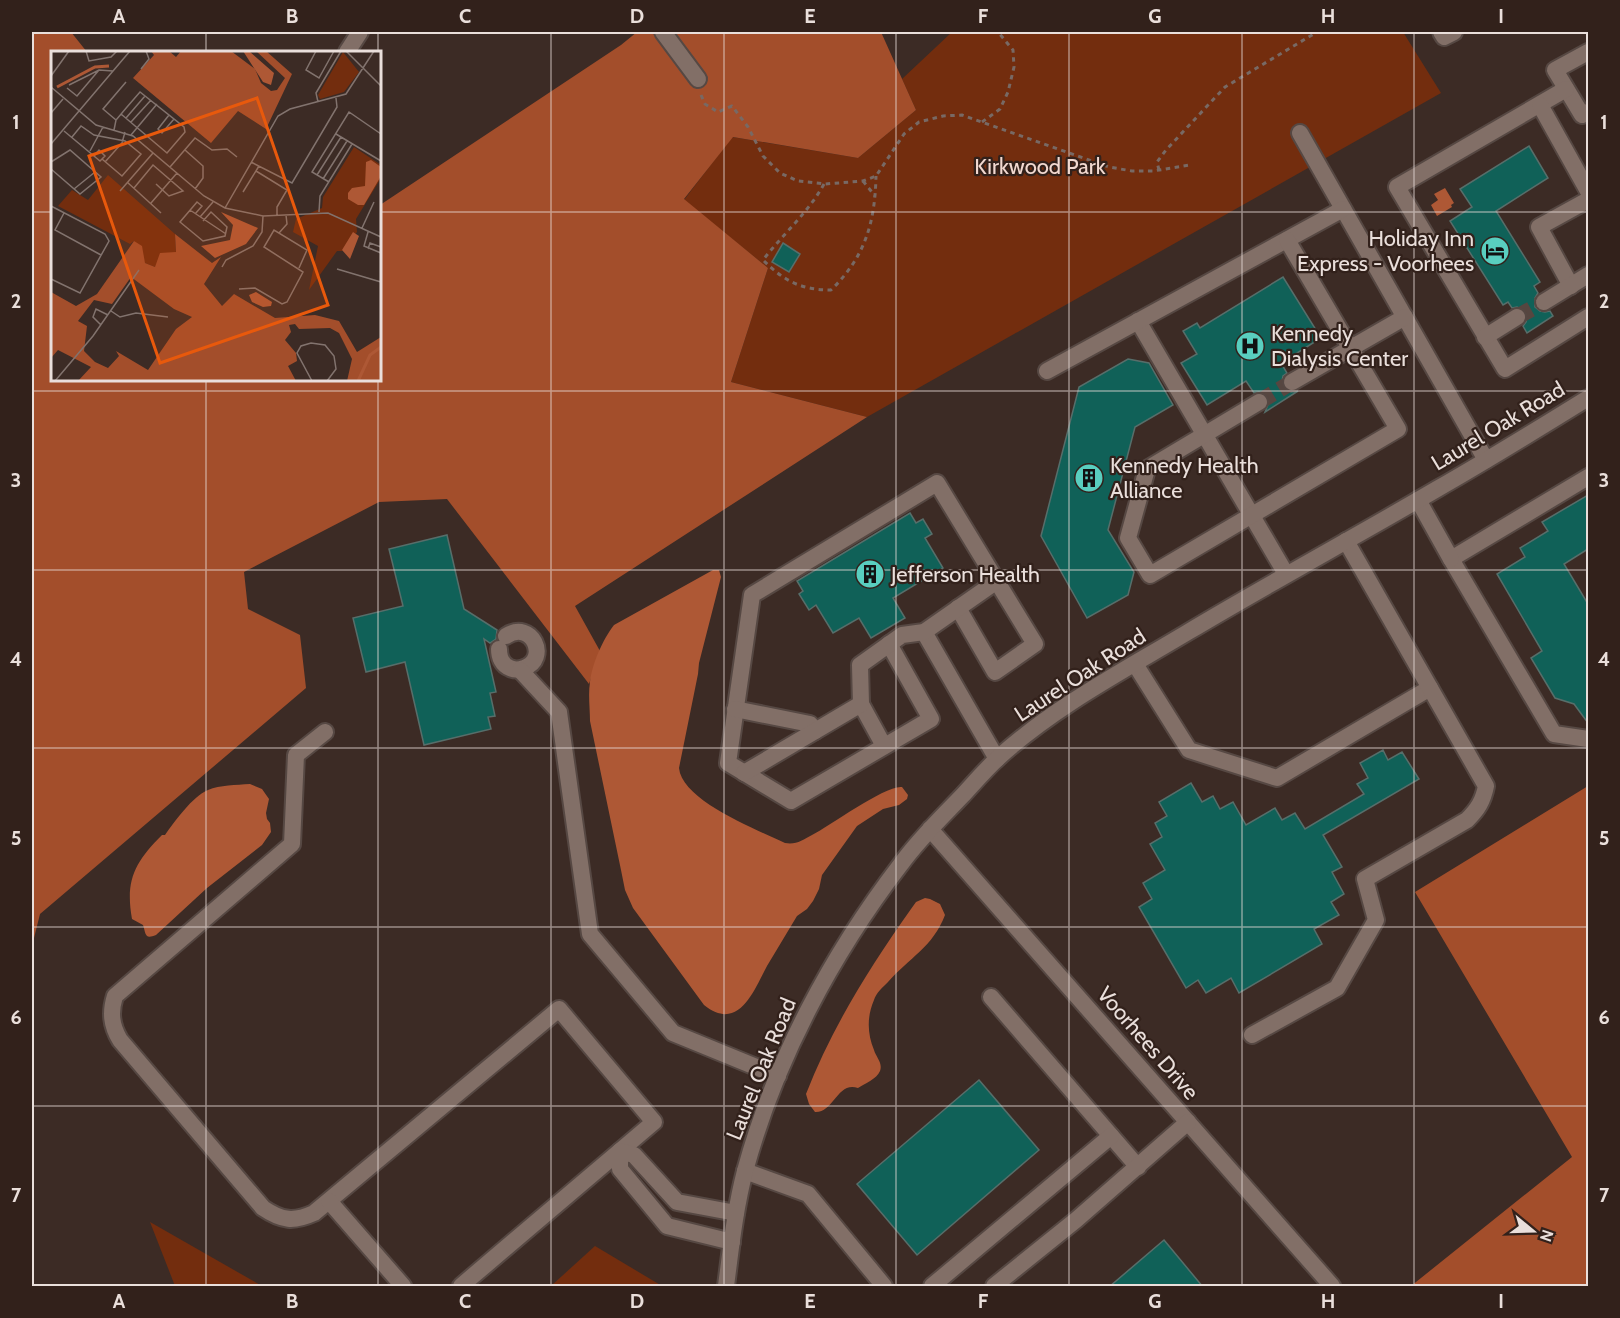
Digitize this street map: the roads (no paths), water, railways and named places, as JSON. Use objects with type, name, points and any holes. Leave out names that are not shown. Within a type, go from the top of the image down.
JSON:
[{"type":"street","points":[[348,51],[360,32]]},
{"type":"street","points":[[663,32],[698,78]]},
{"type":"street","points":[[1441,32],[1444,37],[1454,32]]},
{"type":"street","points":[[1588,52],[1555,70],[1582,115],[1588,112]]},
{"type":"street","points":[[1566,89],[1397,187],[1504,369],[1588,317]]},
{"type":"street","points":[[1540,105],[1588,191]]},
{"type":"street","points":[[1300,133],[1486,460]]},
{"type":"street","points":[[1571,286],[1539,227],[1588,200]]},
{"type":"street","points":[[1047,371],[1343,209]]},
{"type":"street","points":[[1259,402],[1147,469],[1128,538],[1150,575],[1398,429],[1287,240]]},
{"type":"street","points":[[1544,302],[1588,275]]},
{"type":"street","points":[[1292,382],[1404,317]]},
{"type":"street","points":[[1485,337],[1517,318]]},
{"type":"street","points":[[1138,321],[1286,574]]},
{"type":"street","name":"Laurel Oak Road","points":[[726,1287],[736,1213],[745,1172],[758,1128],[803,1021],[831,967],[902,861],[997,759],[1062,708],[1588,398]]},
{"type":"street","points":[[1451,559],[1588,477]]},
{"type":"street","points":[[889,644],[931,719],[791,801],[728,763],[752,595],[937,483],[1035,644],[995,672],[958,608]]},
{"type":"street","points":[[1418,500],[1554,734],[1588,738]]},
{"type":"street","points":[[1252,1035],[1337,988],[1376,920],[1365,879],[1467,820],[1477,811],[1486,786],[1346,541]]},
{"type":"street","points":[[884,746],[861,704],[860,665],[902,635],[924,632],[996,581]]},
{"type":"street","points":[[520,670],[535,660],[537,651],[535,642],[529,635],[520,632],[511,633],[503,642],[499,655],[503,663],[511,669],[520,670],[559,712],[590,934],[673,1033],[778,1076]]},
{"type":"street","points":[[924,632],[997,759]]},
{"type":"street","points":[[1135,664],[1190,750],[1277,778],[1430,687]]},
{"type":"street","points":[[744,773],[861,704]]},
{"type":"street","points":[[735,709],[810,724],[815,731]]},
{"type":"street","points":[[325,732],[296,755],[292,844],[115,996],[111,1019],[120,1040],[263,1208],[275,1216],[288,1219],[302,1218],[314,1213],[559,1009],[654,1122],[460,1287]]},
{"type":"street","name":"Voorhees Drive","points":[[930,829],[1332,1287]]},
{"type":"street","points":[[991,997],[1138,1167]]},
{"type":"street","points":[[994,1287],[1076,1220],[1188,1122]]},
{"type":"street","points":[[932,1287],[1111,1136]]},
{"type":"street","points":[[620,1151],[634,1155],[677,1202],[736,1213]]},
{"type":"street","points":[[620,1151],[620,1169],[667,1226],[732,1242]]},
{"type":"street","points":[[745,1172],[808,1194],[884,1287]]},
{"type":"street","points":[[329,1201],[403,1287]]},
{"type":"tunnel","points":[[1517,317],[1544,302]]},
{"type":"tunnel","points":[[1259,402],[1292,382]]},
{"type":"place","name":"Holiday Inn Express - Voorhees","points":[[1495,251]]},
{"type":"place","name":"Kennedy Dialysis Center","points":[[1250,346]]},
{"type":"place","name":"Kennedy Health Alliance","points":[[1089,478]]},
{"type":"place","name":"Jefferson Health","points":[[870,574]]},
{"type":"park label","name":"Kirkwood Park","points":[[1040,166]]}]
